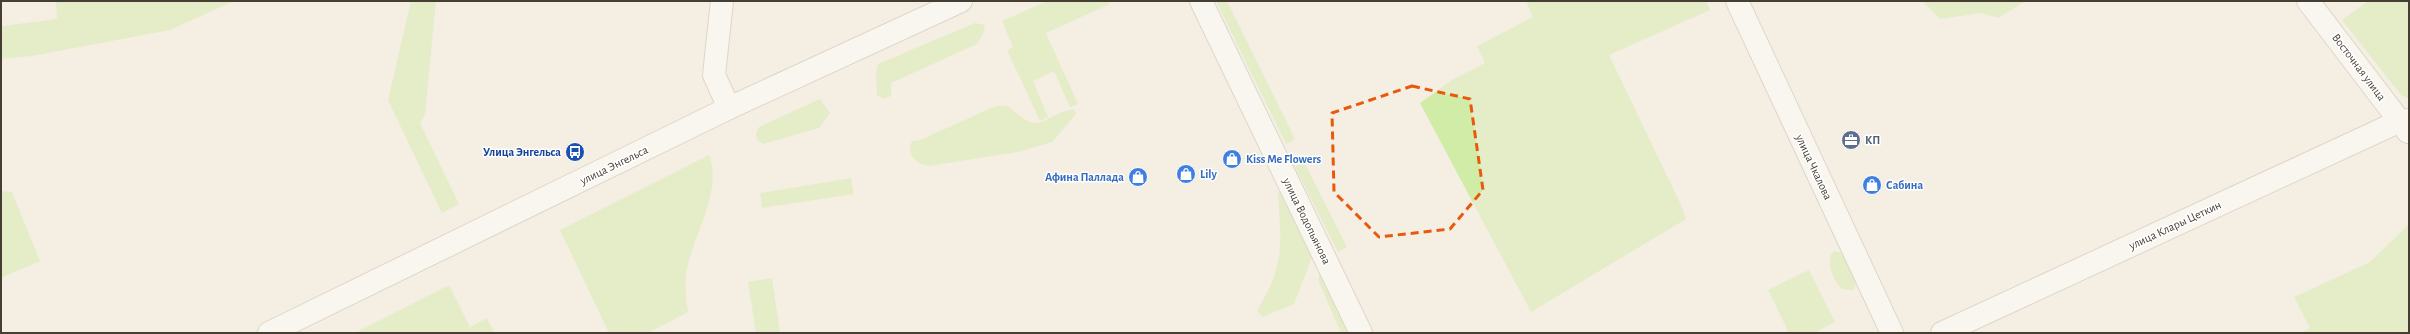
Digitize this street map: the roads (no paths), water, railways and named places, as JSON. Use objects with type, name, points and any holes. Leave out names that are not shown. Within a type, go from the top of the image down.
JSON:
[{"type":"street","points":[[722,1],[714,75],[729,108]]},
{"type":"street","name":"улица Энгельса","points":[[269,333],[729,108],[961,1]]},
{"type":"street","name":"улица Водопьянова","points":[[1202,1],[1361,333]]},
{"type":"street","name":"улица Чкалова","points":[[1737,1],[1892,333]]},
{"type":"street","name":"Восточная улица","points":[[2308,1],[2406,125]]},
{"type":"street","name":"улица Клары Цеткин","points":[[1942,333],[2406,125]]},
{"type":"place","name":"КП","points":[[1851,140]]},
{"type":"place","name":"Улица Энгельса","points":[[575,152]]},
{"type":"place","name":"Kiss Me Flowers","points":[[1232,159]]},
{"type":"place","name":"Lily","points":[[1186,174]]},
{"type":"place","name":"Афина Паллада","points":[[1138,177]]},
{"type":"place","name":"Сабина","points":[[1872,185]]}]
